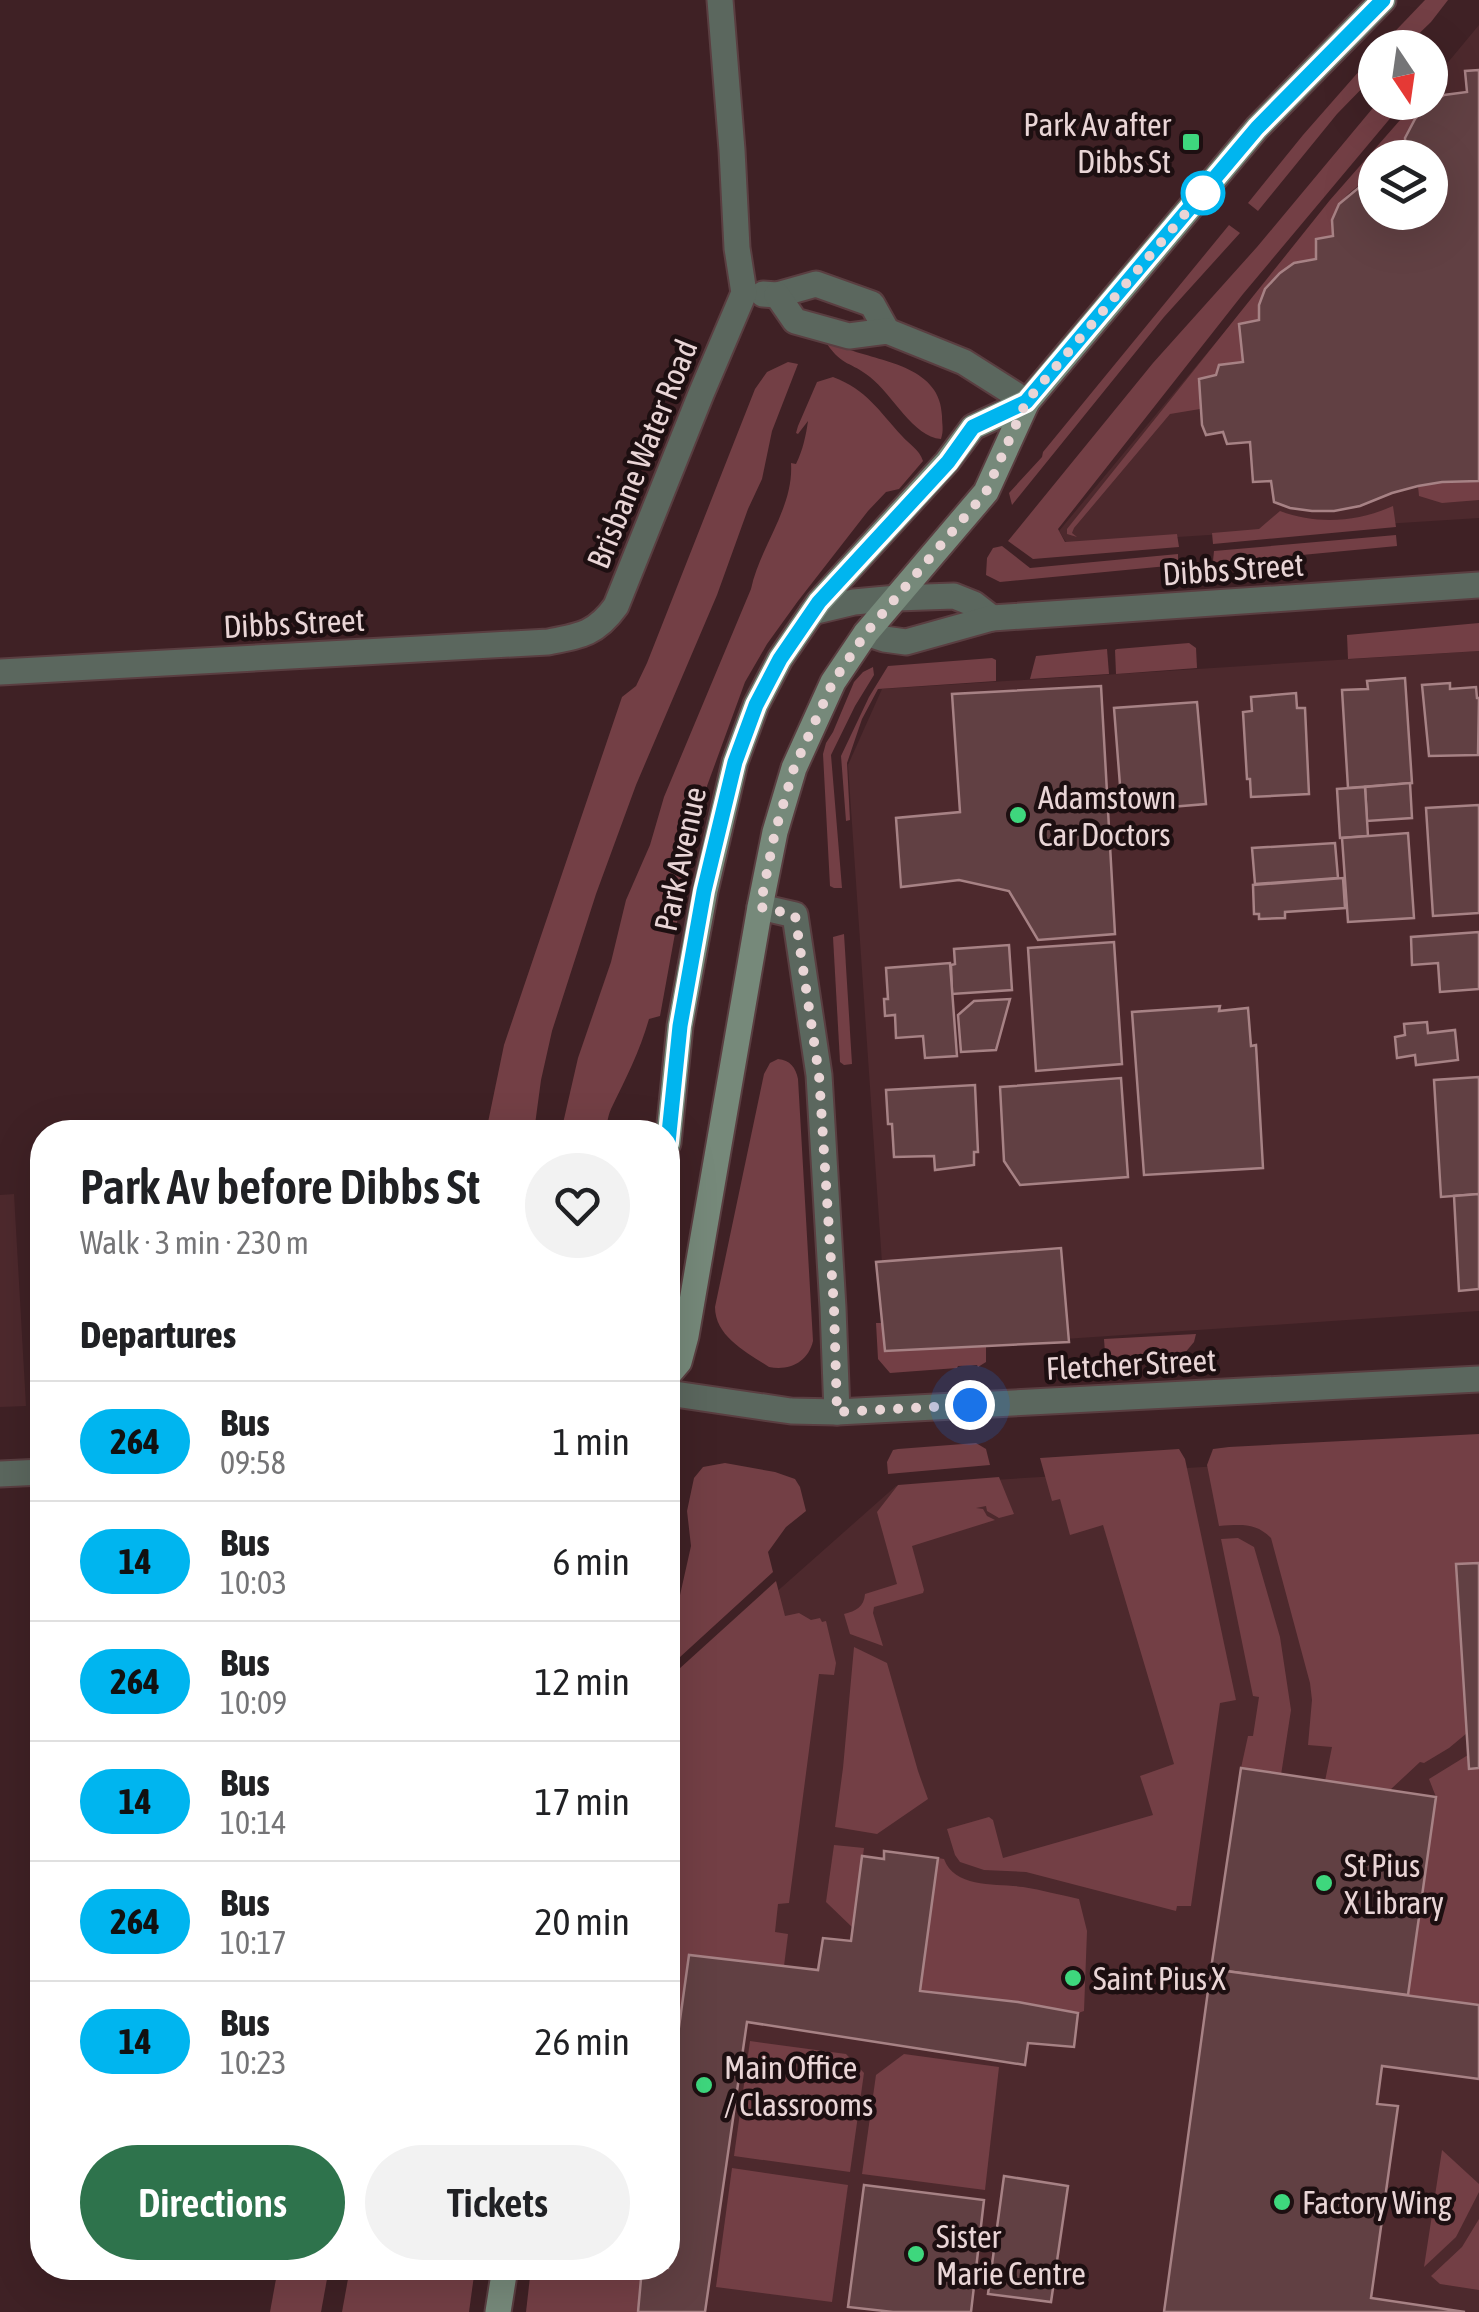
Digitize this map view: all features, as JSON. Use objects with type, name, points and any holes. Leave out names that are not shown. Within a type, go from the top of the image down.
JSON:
[{"type":"main road","name":"Park Avenue","points":[[680,1358],[775,832],[794,768],[833,682],[866,633],[986,492],[1026,402],[1257,128],[1383,0]]},
{"type":"main road","name":"Park Avenue","points":[[670,1120],[691,963],[730,779],[756,705],[780,659],[812,612],[948,462],[973,427],[1026,402]]},
{"type":"main road","points":[[498,2312],[503,2280]]},
{"type":"street","points":[[720,0],[736,248],[744,293],[777,295],[816,284],[872,304],[887,331]]},
{"type":"street","name":"Brisbane Water Road","points":[[590,631],[598,628],[616,606],[744,293]]},
{"type":"street","points":[[777,295],[795,321],[849,336],[887,331],[964,362],[1026,402]]},
{"type":"street","name":"Dibbs Street","points":[[866,633],[906,642],[992,618],[1479,585]]},
{"type":"street","points":[[812,612],[854,602],[954,596],[974,604],[992,618]]},
{"type":"street","name":"Dibbs Street","points":[[0,672],[548,642],[590,631]]},
{"type":"street","points":[[760,907],[795,915],[819,1075],[837,1412]]},
{"type":"street","name":"Fletcher Street","points":[[680,1396],[791,1411],[837,1412],[1479,1379]]},
{"type":"street","points":[[0,1474],[30,1473]]},
{"type":"shaded area","points":[[1425,0],[1448,0],[1423,30],[1396,30]]},
{"type":"shaded area","points":[[1479,25],[1479,518],[1067,544],[1059,531],[1358,172],[1358,230],[1448,230],[1448,140],[1384,140],[1401,120],[1448,120],[1448,62]]},
{"type":"shaded area","points":[[1358,72],[1358,92],[1258,211],[1248,203]]},
{"type":"shaded area","points":[[1363,120],[1389,120],[1372,140],[1358,140],[1358,157],[1243,294],[1058,529],[1065,542],[1177,534],[1179,547],[1033,559],[1008,541],[1153,363]]},
{"type":"shaded area","points":[[1400,120],[1415,120],[1407,140],[1383,140]]},
{"type":"shaded area","points":[[1358,168],[1358,186],[1338,207],[1333,236],[1316,239],[1316,259],[1293,266],[1274,278],[1263,295],[1259,320],[1239,324],[1243,362],[1219,365],[1216,375],[1199,379],[1200,409],[1170,414],[1074,528],[1072,533],[1077,537],[1067,534],[1067,529]]},
{"type":"shaded area","points":[[1229,225],[1240,233],[1164,317],[1012,505],[1009,493]]},
{"type":"shaded area","points":[[828,340],[922,377],[939,400],[941,439],[921,431],[879,385],[838,357]]},
{"type":"shaded area","points":[[788,362],[798,364],[772,431],[762,479],[636,785],[596,894],[552,1031],[536,1120],[488,1120],[504,1045],[622,697],[636,686],[647,663],[755,389],[767,372]]},
{"type":"shaded area","points":[[833,377],[855,388],[917,450],[923,461],[899,489],[886,492],[868,511],[767,644],[745,682],[707,786],[689,869],[677,897],[678,917],[660,1016],[649,1019],[608,1120],[564,1120],[578,1058],[611,962],[626,900],[650,845],[664,797],[782,511],[791,480],[791,463],[796,464],[808,421],[796,433],[817,382]]},
{"type":"shaded area","points":[[1479,481],[1479,500],[1442,503],[1419,496],[1418,486]]},
{"type":"shaded area","points":[[1393,506],[1396,527],[1213,544],[1212,533],[1259,529],[1280,511],[1337,520],[1366,516]]},
{"type":"shaded area","points":[[1396,535],[1397,546],[1213,561],[1214,551]]},
{"type":"shaded area","points":[[1002,546],[1030,568],[1178,554],[1178,565],[1000,582],[986,575],[987,558],[993,548]]},
{"type":"shaded area","points":[[1479,623],[1479,651],[1348,659],[1347,635]]},
{"type":"shaded area","points":[[1189,643],[1196,648],[1197,668],[1116,674],[1117,649]]},
{"type":"shaded area","points":[[1107,649],[1109,674],[1030,679],[1036,656]]},
{"type":"shaded area","points":[[1479,651],[1479,1311],[888,1351],[848,765],[882,689]]},
{"type":"shaded area","points":[[996,660],[996,681],[878,689],[862,719],[847,763],[850,820],[846,821],[841,756],[888,666]]},
{"type":"shaded area","points":[[873,667],[874,675],[831,755],[842,888],[834,888],[830,886],[823,754],[854,682]]},
{"type":"shaded area","points":[[844,934],[852,1064],[844,1065],[840,1062],[833,937]]},
{"type":"shaded area","points":[[778,1059],[792,1065],[798,1079],[813,1341],[802,1360],[777,1368],[769,1367],[734,1343],[720,1327],[715,1307],[764,1074],[770,1063]]},
{"type":"shaded area","points":[[14,1194],[26,1406],[0,1407],[0,1195]]},
{"type":"shaded area","points":[[876,1323],[882,1323],[885,1351],[986,1346],[986,1362],[978,1367],[890,1373],[878,1359]]},
{"type":"shaded area","points":[[1196,1334],[1184,1354],[1109,1357],[1105,1353],[1104,1339]]},
{"type":"shaded area","points":[[1479,1434],[1479,1563],[1467,1733],[1449,1748],[1420,1762],[1390,1790],[1325,1781],[1332,1747],[1308,1745],[1310,1683],[1271,1538],[1253,1527],[1219,1526],[1207,1465],[1213,1449]]},
{"type":"shaded area","points":[[976,1443],[986,1449],[990,1465],[888,1474],[887,1462],[893,1450]]},
{"type":"shaded area","points":[[1179,1449],[1185,1459],[1236,1700],[1220,1703],[1191,1906],[1177,1906],[1176,1911],[1026,1872],[984,1870],[960,1862],[947,1829],[989,1817],[1003,1858],[1153,1815],[1140,1776],[1174,1764],[1103,1525],[1070,1535],[1060,1499],[1052,1501],[1040,1458]]},
{"type":"shaded area","name":"Saint Pius X","points":[[1479,1450],[1479,2312],[576,2312],[580,2280],[680,2280],[680,1677],[896,1486]]},
{"type":"shaded area","points":[[725,1463],[795,1479],[806,1511],[786,1527],[768,1552],[773,1572],[680,1657],[680,1595],[691,1546],[687,1511],[694,1478],[703,1467]]},
{"type":"shaded area","points":[[999,1477],[1014,1514],[999,1518],[986,1506],[976,1508],[995,1520],[912,1546],[923,1593],[874,1607],[883,1646],[850,1634],[844,1614],[859,1608],[865,1594],[897,1584],[877,1512],[898,1485]]},
{"type":"shaded area","points":[[1238,1538],[1254,1547],[1280,1637],[1291,1710],[1281,1775],[1241,1768],[1248,1736],[1253,1736],[1259,1697],[1253,1696],[1221,1539]]},
{"type":"shaded area","points":[[776,1581],[785,1616],[799,1613],[811,1620],[826,1621],[836,1663],[834,1675],[819,1674],[789,1903],[778,1904],[775,1932],[788,1934],[784,1966],[689,1955],[680,2020],[680,1668]]},
{"type":"shaded area","points":[[854,1647],[887,1663],[928,1799],[877,1834],[835,1827]]},
{"type":"shaded area","points":[[1468,1755],[1470,1768],[1479,1768],[1479,2005],[1408,1995],[1436,1797],[1429,1779]]},
{"type":"shaded area","points":[[834,1845],[864,1848],[853,1928],[826,1902]]},
{"type":"shaded area","points":[[938,1858],[967,1880],[1079,1899],[1087,1931],[1084,2011],[920,1991]]},
{"type":"shaded area","points":[[750,2041],[846,2054],[864,2073],[850,2172],[734,2156]]},
{"type":"shaded area","points":[[904,2054],[999,2067],[985,2190],[862,2174],[876,2075]]},
{"type":"shaded area","points":[[1442,2150],[1479,2184],[1479,2192],[1456,2237],[1424,2267]]},
{"type":"shaded area","points":[[732,2168],[848,2185],[832,2302],[716,2287]]},
{"type":"shaded area","points":[[1479,2219],[1479,2290],[1440,2284],[1431,2276],[1462,2247]]},
{"type":"shaded area","points":[[276,2280],[327,2280],[321,2312],[270,2312]]},
{"type":"shaded area","points":[[348,2280],[473,2280],[469,2312],[342,2312]]},
{"type":"shaded area","points":[[530,2280],[641,2280],[638,2312],[526,2312]]},
{"type":"building","points":[[1479,70],[1479,481],[1418,486],[1334,511],[1290,508],[1274,502],[1271,481],[1253,482],[1250,442],[1227,444],[1223,432],[1206,435],[1199,379],[1216,375],[1219,365],[1243,362],[1239,324],[1259,320],[1265,289],[1280,273],[1294,263],[1316,259],[1316,239],[1333,236],[1332,220],[1339,204],[1358,188],[1358,230],[1448,230],[1448,140],[1405,138],[1414,120],[1448,120],[1448,94],[1467,92],[1465,71]]},
{"type":"building","points":[[1405,678],[1412,783],[1348,788],[1342,690],[1368,689],[1367,681]]},
{"type":"building","points":[[1450,683],[1450,689],[1476,687],[1478,755],[1429,756],[1422,685]]},
{"type":"building","name":"Adamstown Car Doctors","points":[[1101,686],[1115,934],[1038,940],[1009,891],[959,880],[901,887],[896,818],[960,812],[952,694]]},
{"type":"building","points":[[1296,693],[1297,708],[1305,708],[1309,794],[1251,797],[1243,712],[1252,711],[1251,697]]},
{"type":"building","points":[[1197,702],[1206,804],[1122,811],[1114,708]]},
{"type":"building","points":[[1410,783],[1412,818],[1367,821],[1365,787]]},
{"type":"building","points":[[1365,787],[1368,836],[1340,838],[1337,789]]},
{"type":"building","points":[[1479,805],[1479,913],[1433,916],[1426,808]]},
{"type":"building","points":[[1408,833],[1414,918],[1348,922],[1342,838]]},
{"type":"building","points":[[1335,843],[1338,878],[1255,884],[1252,848]]},
{"type":"building","points":[[1343,878],[1345,908],[1285,912],[1285,918],[1259,919],[1259,914],[1254,914],[1253,885]]},
{"type":"building","points":[[1479,932],[1479,989],[1440,992],[1438,963],[1412,965],[1411,937]]},
{"type":"building","points":[[1114,942],[1122,1064],[1036,1071],[1028,948]]},
{"type":"building","points":[[1009,945],[1012,990],[952,994],[954,949]]},
{"type":"building","points":[[950,963],[957,1056],[925,1058],[923,1036],[896,1038],[895,1015],[885,1016],[886,968]]},
{"type":"building","points":[[1010,999],[996,1050],[961,1052],[958,1015],[974,1001]]},
{"type":"building","points":[[1220,1006],[1219,1011],[1248,1008],[1251,1046],[1256,1045],[1263,1168],[1144,1175],[1132,1012]]},
{"type":"building","points":[[1427,1022],[1428,1033],[1455,1030],[1458,1060],[1416,1065],[1415,1055],[1397,1058],[1395,1037],[1405,1035],[1404,1024]]},
{"type":"building","points":[[1479,1077],[1479,1194],[1441,1197],[1434,1080]]},
{"type":"building","points":[[1121,1078],[1128,1177],[1020,1185],[1004,1161],[1000,1087]]},
{"type":"building","points":[[975,1085],[978,1152],[974,1152],[974,1165],[935,1170],[934,1156],[894,1157],[886,1090]]},
{"type":"building","points":[[1479,1194],[1479,1289],[1459,1291],[1454,1196]]},
{"type":"building","points":[[1061,1248],[1069,1342],[885,1351],[876,1262]]},
{"type":"building","points":[[1479,1563],[1479,1768],[1469,1769],[1456,1564]]},
{"type":"building","name":"St Pius X Library","points":[[1241,1768],[1436,1797],[1408,1995],[1211,1969]]},
{"type":"building","name":"Main Office / Classrooms","points":[[884,1851],[938,1858],[920,1991],[1078,2013],[1074,2047],[1028,2043],[1025,2065],[747,2022],[705,2312],[638,2312],[641,2280],[680,2280],[680,2020],[689,1955],[818,1970],[823,1938],[851,1941],[862,1856],[884,1859]]},
{"type":"building","name":"Factory Wing","points":[[1211,1969],[1479,2005],[1479,2079],[1382,2066],[1377,2104],[1398,2106],[1371,2298],[1465,2312],[1164,2312]]},
{"type":"building","points":[[1004,2176],[1068,2186],[1051,2302],[988,2294]]},
{"type":"building","name":"Sister Marie Centre","points":[[864,2185],[984,2200],[971,2312],[893,2312],[848,2307]]},
{"type":"bus line","name":"264","points":[[670,1120],[680,1026],[722,812],[756,705],[780,659],[819,602],[948,462],[973,427],[1026,402],[1257,128],[1383,0]]},
{"type":"place","name":"Park Av after Dibbs St","points":[[1191,142]]},
{"type":"place","name":"Adamstown Car Doctors","points":[[1018,815]]},
{"type":"place","name":"St Pius X Library","points":[[1324,1883]]},
{"type":"place","name":"Saint Pius X","points":[[1073,1978]]},
{"type":"place","name":"Main Office / Classrooms","points":[[704,2085]]},
{"type":"place","name":"Factory Wing","points":[[1282,2202]]},
{"type":"place","name":"Sister Marie Centre","points":[[916,2254]]},
{"type":"route","points":[[970,1405],[837,1412],[819,1075],[795,915],[760,907],[775,832],[794,768],[833,682],[866,633],[986,492],[1026,402],[1207,188],[1203,193]]}]
